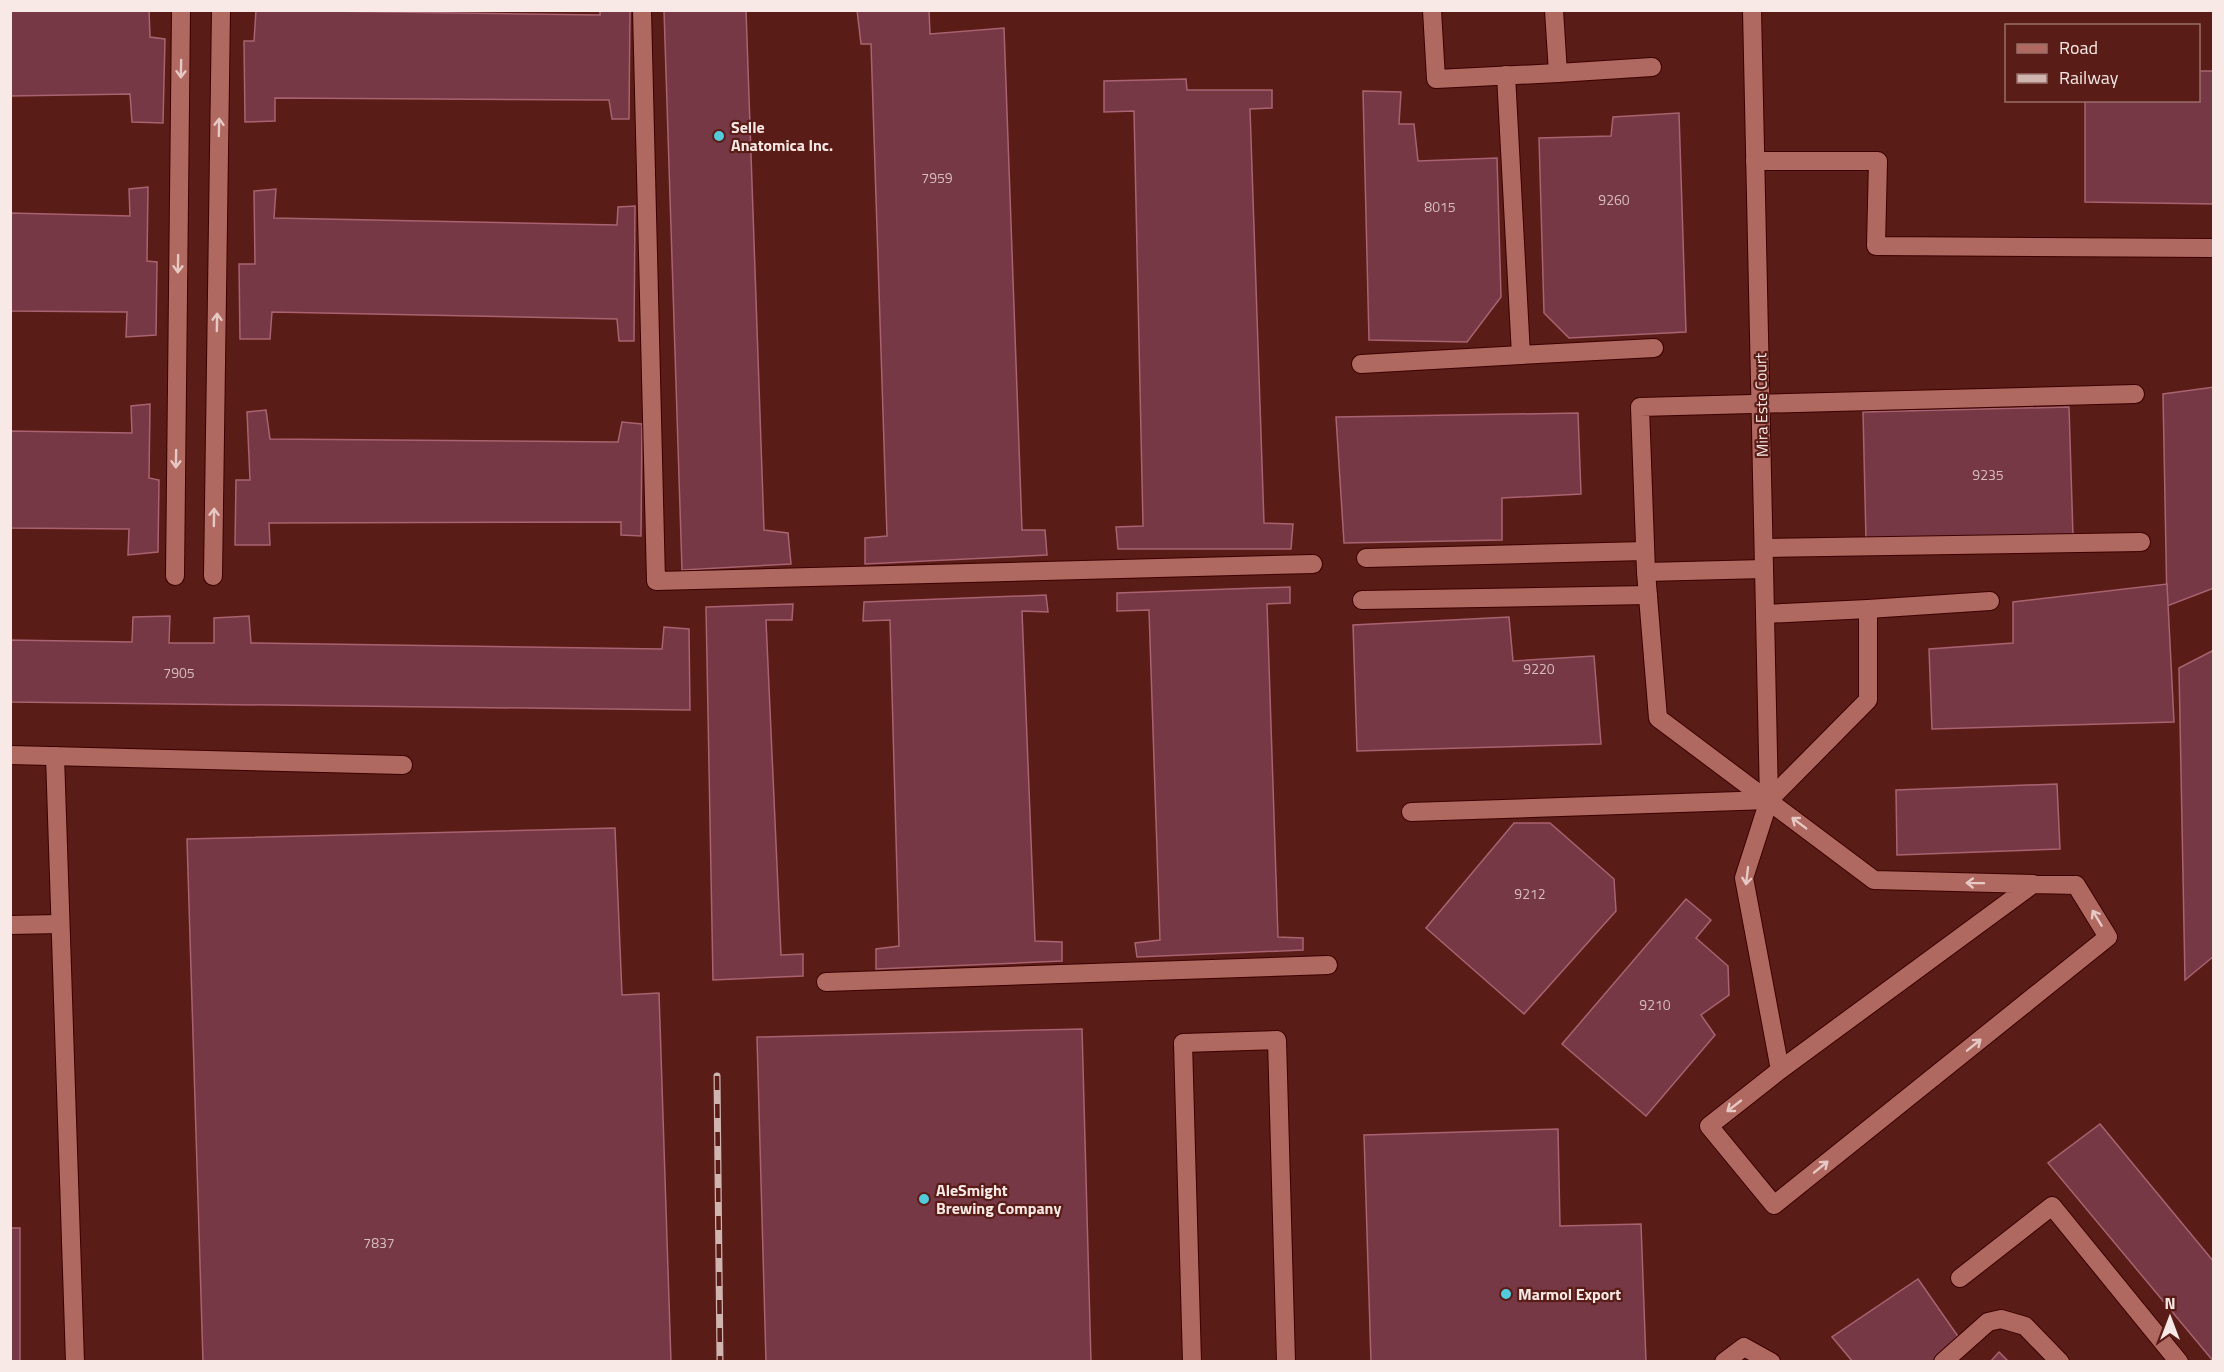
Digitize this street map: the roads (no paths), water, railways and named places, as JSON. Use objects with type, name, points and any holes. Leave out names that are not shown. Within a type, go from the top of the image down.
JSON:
[{"type":"street","points":[[175,576],[181,10]]},
{"type":"street","points":[[213,576],[221,10]]},
{"type":"street","points":[[642,10],[656,581],[1313,564]]},
{"type":"street","points":[[1432,10],[1436,79],[1652,67]]},
{"type":"street","points":[[1554,10],[1558,73]]},
{"type":"street","name":"Mira Este Court","points":[[1752,10],[1769,800]]},
{"type":"street","points":[[1506,75],[1521,355]]},
{"type":"street","points":[[1755,161],[1878,161],[1876,246],[2214,248]]},
{"type":"street","points":[[1361,364],[1654,348]]},
{"type":"street","points":[[2033,884],[1780,1070],[1709,1126],[1774,1205],[2108,937],[2076,885],[1874,880],[1658,718],[1646,572],[1640,407],[2135,394]]},
{"type":"street","points":[[1764,548],[2141,542]]},
{"type":"street","points":[[1366,558],[1645,551]]},
{"type":"street","points":[[1646,572],[1764,569]]},
{"type":"street","points":[[1362,600],[1648,595]]},
{"type":"street","points":[[1765,614],[1990,601]]},
{"type":"street","points":[[1780,1070],[1744,878],[1769,800],[1868,700],[1868,609]]},
{"type":"street","points":[[10,755],[403,765]]},
{"type":"street","points":[[55,756],[75,1362]]},
{"type":"street","points":[[1411,812],[1769,800]]},
{"type":"street","points":[[10,925],[60,924]]},
{"type":"street","points":[[826,982],[1328,965]]},
{"type":"street","points":[[1192,1362],[1183,1043],[1277,1040],[1286,1362]]},
{"type":"street","points":[[1960,1278],[2052,1206],[2179,1362]]},
{"type":"street","points":[[1943,1362],[1988,1322],[2001,1319],[2025,1326],[2060,1362]]},
{"type":"street","points":[[1724,1362],[1744,1347],[1771,1362]]},
{"type":"railway","points":[[717,1076],[720,1362]]},
{"type":"place","name":"Selle Anatomica Inc.","points":[[719,136]]},
{"type":"place","name":"AleSmight Brewing Company","points":[[924,1199]]},
{"type":"place","name":"Marmol Export","points":[[1506,1294]]}]
